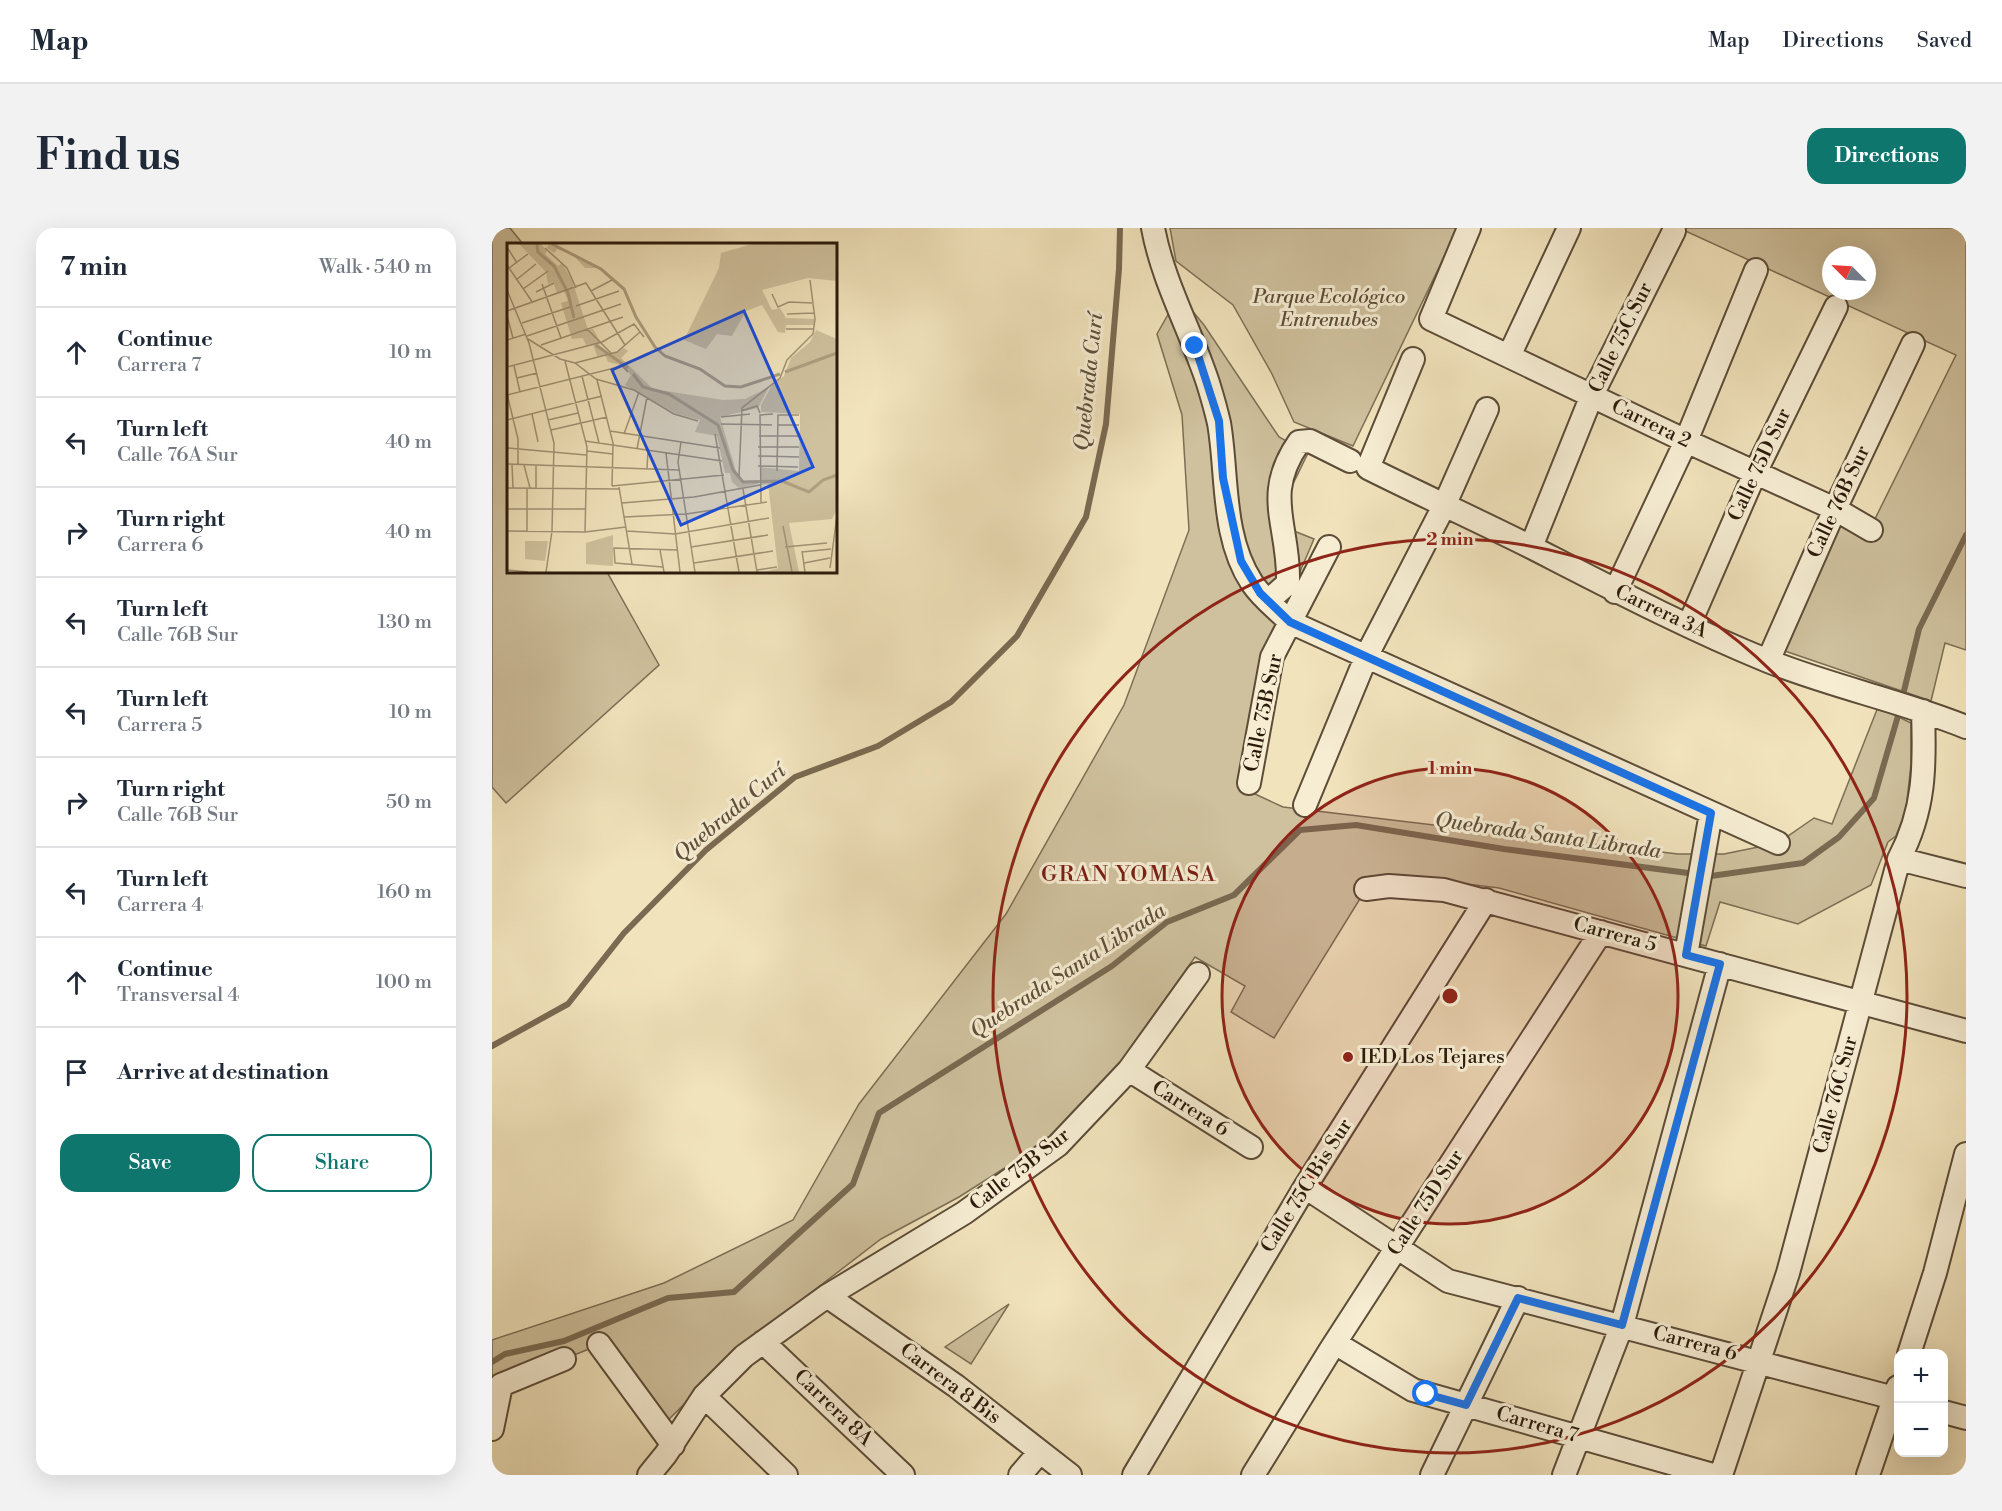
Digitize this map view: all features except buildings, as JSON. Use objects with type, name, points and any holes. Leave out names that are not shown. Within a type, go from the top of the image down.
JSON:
[{"type":"street","points":[[1153,228],[1170,286],[1195,346],[1219,421],[1223,478],[1241,561],[1252,583],[1268,601],[1290,622],[1778,843]]},
{"type":"street","name":"Carrera 2","points":[[1469,228],[1431,320],[1835,509],[1871,530]]},
{"type":"street","points":[[1509,356],[1569,228]]},
{"type":"street","name":"Calle 75C Sur","points":[[1531,547],[1592,396],[1674,231]]},
{"type":"street","points":[[1615,592],[1686,441],[1756,270]]},
{"type":"street","name":"Calle 75D Sur","points":[[1689,625],[1755,473],[1836,307]]},
{"type":"street","name":"Calle 76B Sur","points":[[1768,661],[1835,509],[1914,344]]},
{"type":"street","points":[[1359,465],[1413,359]]},
{"type":"street","points":[[1305,805],[1367,655],[1444,506],[1487,409]]},
{"type":"street","name":"Carrera 3A","points":[[1268,601],[1286,585],[1288,580],[1278,494],[1282,476],[1299,442],[1310,441],[1531,547],[1615,592],[1768,661],[1966,727]]},
{"type":"street","name":"Calle 75B Sur","points":[[1249,783],[1272,657],[1329,547]]},
{"type":"street","name":"Calle 76C Sur","points":[[1721,1475],[1788,1273],[1899,859],[1916,823],[1920,804],[1924,752],[1918,710]]},
{"type":"street","points":[[1686,955],[1711,813]]},
{"type":"street","points":[[1899,859],[1966,876]]},
{"type":"street","name":"Carrera 5","points":[[1366,889],[1389,886],[1422,887],[1486,900],[1966,1031]]},
{"type":"street","name":"Calle 75C Bis Sur","points":[[1134,1475],[1305,1187],[1486,900]]},
{"type":"street","name":"Calle 75D Sur","points":[[1256,1474],[1335,1343],[1602,932]]},
{"type":"street","points":[[1564,1475],[1622,1325],[1720,964]]},
{"type":"street","name":"Calle 75B Sur","points":[[649,1475],[673,1445],[704,1396],[728,1369],[827,1296],[964,1213],[1058,1144],[1129,1070],[1198,974]]},
{"type":"street","name":"Carrera 6","points":[[1129,1070],[1251,1147]]},
{"type":"street","points":[[1910,1349],[1935,1273],[1966,1154]]},
{"type":"street","name":"Carrera 6","points":[[1305,1187],[1448,1281],[1894,1394]]},
{"type":"street","name":"Carrera 8 Bis","points":[[827,1296],[956,1386],[1070,1475]]},
{"type":"street","points":[[1432,1475],[1518,1298]]},
{"type":"street","name":"Carrera 8A","points":[[763,1342],[903,1475]]},
{"type":"street","name":"Carrera 7","points":[[1335,1343],[1413,1390],[1713,1475]]},
{"type":"street","points":[[599,1344],[673,1445]]},
{"type":"street","points":[[492,1429],[501,1385],[564,1359]]},
{"type":"street","points":[[704,1396],[786,1475]]},
{"type":"street","points":[[1868,1475],[1894,1403]]},
{"type":"street","points":[[1948,1413],[1966,1418]]},
{"type":"street","points":[[1020,1475],[1039,1453]]},
{"type":"green space","points":[[492,228],[510,228],[522,243],[507,243],[507,573],[608,573],[659,665],[506,803],[492,787]]},
{"type":"green space","name":"Parque Ecológico Entrenubes","points":[[1170,228],[1458,228],[1353,446],[1294,422],[1272,374],[1233,305],[1176,261]]},
{"type":"green space","points":[[1679,228],[1966,228],[1966,650],[1945,643],[1931,701],[1782,650],[1843,519],[1869,531],[1956,355],[1836,300],[1876,300],[1876,246],[1822,246],[1822,294]]},
{"type":"green space","points":[[1179,295],[1204,325],[1279,437],[1308,453],[1274,523],[1314,539],[1265,654],[1242,788],[1283,807],[1678,854],[1724,854],[1778,843],[1814,818],[1832,824],[1878,707],[1911,723],[1911,764],[1906,810],[1896,836],[1888,842],[1871,885],[1798,924],[1720,902],[1706,946],[1499,888],[1419,878],[1366,889],[1274,1038],[1231,1012],[1245,986],[1195,957],[1122,1060],[1070,1120],[1036,1148],[959,1197],[881,1239],[748,1341],[660,1428],[599,1345],[492,1388],[492,1340],[664,1283],[793,1220],[859,1104],[1006,914],[1124,705],[1189,530],[1182,415],[1157,334]]},
{"type":"green space","points":[[1009,1304],[971,1364],[945,1347]]},
{"type":"waterway","name":"Quebrada Curí","points":[[492,1046],[568,1004],[624,933],[706,850],[795,777],[878,746],[951,702],[1017,636],[1086,517],[1106,424],[1119,269],[1120,228]]},
{"type":"waterway","name":"Quebrada Santa Librada","points":[[1902,699],[1919,629],[1966,535]]},
{"type":"waterway","name":"Quebrada Santa Librada","points":[[492,1362],[505,1354],[564,1341],[668,1298],[734,1292],[853,1184],[879,1113],[1112,966],[1167,922],[1234,895],[1300,830],[1356,825],[1504,849],[1711,876],[1803,863],[1839,837],[1874,798],[1900,709]]},
{"type":"place","name":"IED Los Tejares","points":[[1348,1057]]},
{"type":"district","name":"GRAN YOMASA","points":[[1129,874]]},
{"type":"route","points":[[1195,346],[1219,421],[1223,478],[1230,521],[1241,561],[1260,593],[1290,622],[1711,813],[1686,955],[1720,964],[1622,1325],[1518,1298],[1466,1405],[1426,1394]]}]
